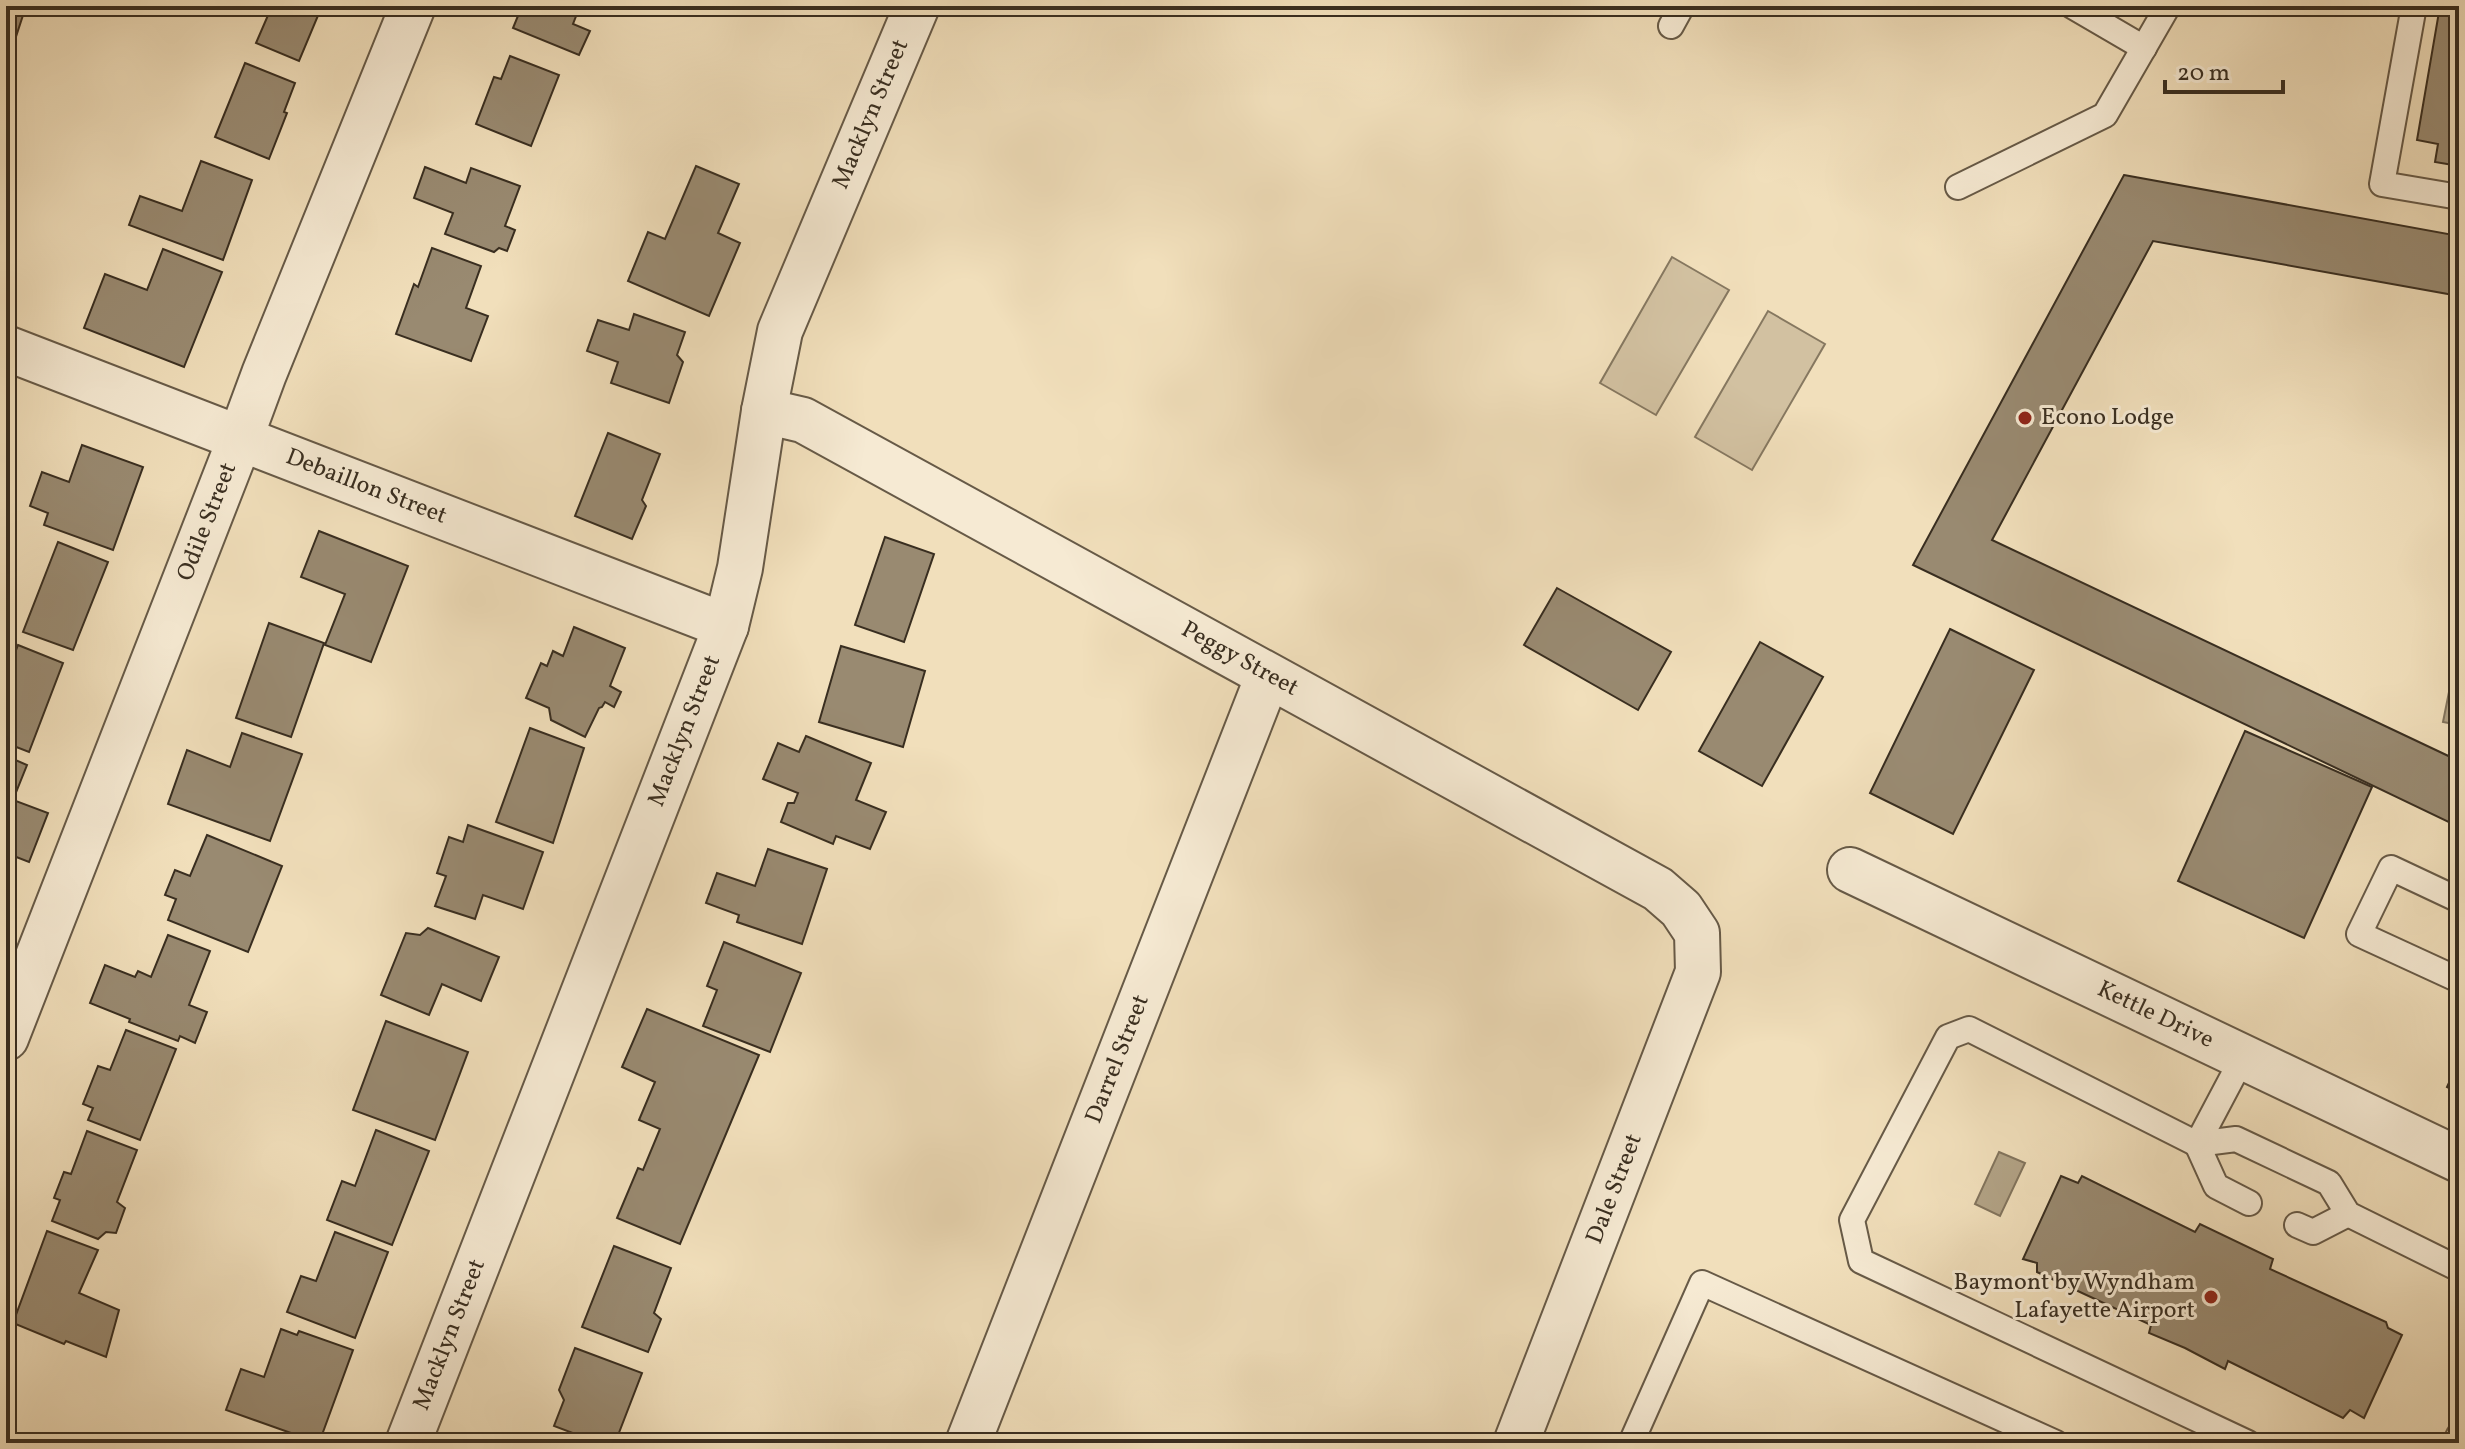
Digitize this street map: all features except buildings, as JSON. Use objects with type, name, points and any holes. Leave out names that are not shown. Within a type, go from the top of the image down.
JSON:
[{"type":"street","name":"Odile Street","points":[[6,1038],[269,360],[413,6]]},
{"type":"street","name":"Macklyn Street","points":[[408,1443],[726,626],[740,568],[764,411],[780,331],[917,6]]},
{"type":"street","name":"Debaillon Street","points":[[6,348],[726,626]]},
{"type":"street","name":"Peggy Street","points":[[764,411],[803,420],[1658,889],[1681,909],[1697,933]]},
{"type":"street","name":"Darrel Street","points":[[968,1443],[1268,676]]},
{"type":"street","name":"Kettle Drive","points":[[1850,870],[2459,1160]]},
{"type":"street","name":"Dale Street","points":[[1516,1443],[1698,972],[1697,933]]},
{"type":"lane","points":[[2072,6],[2144,48]]},
{"type":"lane","points":[[1958,187],[2105,115],[2168,6]]},
{"type":"lane","points":[[2414,6],[2382,184],[2459,197]]},
{"type":"lane","points":[[2459,900],[2391,868],[2359,934],[2459,980]]},
{"type":"lane","points":[[2248,1443],[1861,1261],[1852,1220],[1948,1037],[1969,1029],[2197,1144],[2236,1139],[2329,1183],[2348,1214],[2459,1269]]},
{"type":"lane","points":[[2197,1144],[2243,1057]]},
{"type":"lane","points":[[2197,1144],[2216,1186],[2249,1203]]},
{"type":"lane","points":[[2297,1225],[2313,1232],[2348,1214]]},
{"type":"lane","points":[[1631,1443],[1702,1283],[2056,1443]]},
{"type":"lane","points":[[2455,1443],[2459,1435]]},
{"type":"shaded area","points":[[1672,257],[1729,290],[1656,415],[1600,383]]},
{"type":"shaded area","points":[[1768,311],[1825,344],[1752,470],[1695,437]]},
{"type":"shaded area","points":[[2450,687],[2459,689],[2459,725],[2443,722]]},
{"type":"shaded area","points":[[1999,1152],[2025,1163],[2000,1216],[1975,1204]]},
{"type":"place","name":"Econo Lodge","points":[[2025,418]]},
{"type":"place","name":"Baymont by Wyndham Lafayette Airport","points":[[2211,1297]]}]
